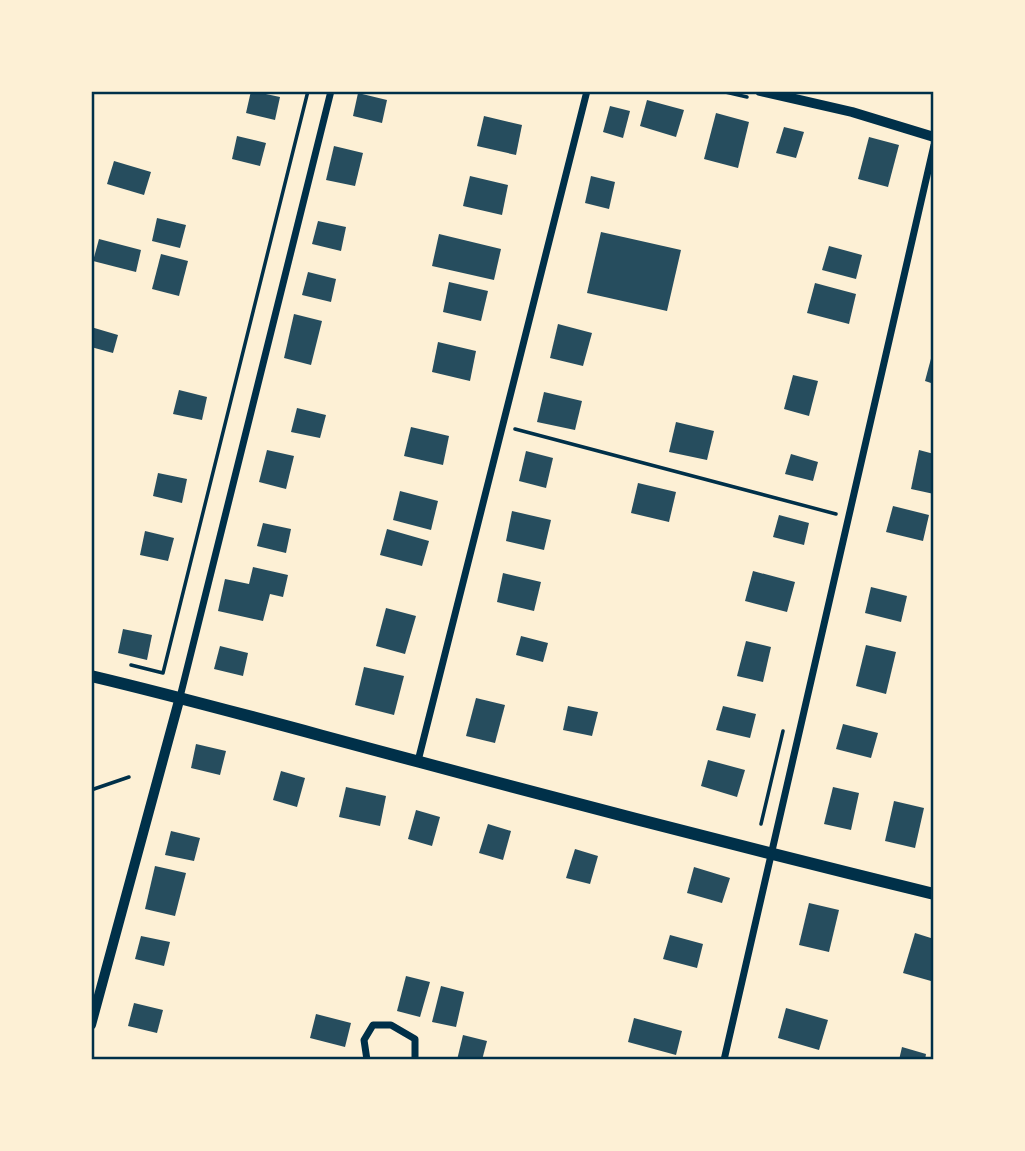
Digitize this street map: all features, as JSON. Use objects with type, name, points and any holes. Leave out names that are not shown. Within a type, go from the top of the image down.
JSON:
[{"type":"main road","points":[[91,676],[934,894]]},
{"type":"street","points":[[91,1025],[180,697],[331,91]]},
{"type":"street","points":[[418,761],[587,91]]},
{"type":"street","points":[[760,91],[852,112],[934,137]]},
{"type":"street","points":[[725,1060],[934,145]]},
{"type":"street","points":[[367,1060],[364,1040],[373,1025],[391,1025],[415,1039],[415,1060]]},
{"type":"path","points":[[131,665],[163,673],[308,91]]},
{"type":"path","points":[[502,426],[848,517]]},
{"type":"path","points":[[91,790],[129,777]]},
{"type":"building","points":[[251,91],[280,97],[275,120],[246,113]]},
{"type":"building","points":[[358,93],[387,100],[382,123],[353,116]]},
{"type":"building","points":[[647,100],[684,110],[676,137],[640,126]]},
{"type":"building","points":[[610,106],[630,111],[623,138],[603,132]]},
{"type":"building","points":[[716,113],[749,122],[738,168],[704,159]]},
{"type":"building","points":[[484,116],[522,125],[516,155],[477,146]]},
{"type":"building","points":[[784,127],[804,132],[796,158],[776,153]]},
{"type":"building","points":[[237,136],[266,143],[260,166],[232,159]]},
{"type":"building","points":[[869,137],[899,145],[888,187],[858,179]]},
{"type":"building","points":[[334,146],[363,153],[355,186],[326,180]]},
{"type":"building","points":[[114,161],[151,172],[144,195],[107,184]]},
{"type":"building","points":[[470,176],[508,185],[502,215],[463,206]]},
{"type":"building","points":[[591,176],[615,182],[609,209],[585,203]]},
{"type":"building","points":[[157,218],[186,225],[180,248],[152,241]]},
{"type":"building","points":[[318,221],[346,227],[341,251],[312,244]]},
{"type":"building","points":[[601,232],[681,250],[667,311],[587,293]]},
{"type":"building","points":[[439,234],[501,249],[494,280],[432,266]]},
{"type":"building","points":[[99,239],[141,250],[136,272],[93,261]]},
{"type":"building","points":[[829,246],[862,255],[856,279],[822,270]]},
{"type":"building","points":[[161,254],[188,261],[179,296],[152,289]]},
{"type":"building","points":[[308,272],[336,279],[331,302],[302,295]]},
{"type":"building","points":[[449,282],[488,291],[481,321],[443,312]]},
{"type":"building","points":[[815,283],[856,294],[849,324],[807,313]]},
{"type":"building","points":[[294,314],[322,321],[311,365],[284,358]]},
{"type":"building","points":[[558,324],[592,333],[583,366],[550,358]]},
{"type":"building","points":[[91,327],[118,335],[113,353],[91,347]]},
{"type":"building","points":[[438,342],[476,351],[470,381],[432,372]]},
{"type":"building","points":[[934,351],[934,384],[925,381]]},
{"type":"building","points":[[793,375],[818,381],[809,416],[784,409]]},
{"type":"building","points":[[179,390],[207,397],[202,420],[173,414]]},
{"type":"building","points":[[544,392],[582,401],[575,430],[537,422]]},
{"type":"building","points":[[297,408],[326,415],[320,438],[291,432]]},
{"type":"building","points":[[676,422],[714,431],[707,460],[669,452]]},
{"type":"building","points":[[411,427],[449,436],[443,465],[404,456]]},
{"type":"building","points":[[267,450],[294,456],[286,489],[259,482]]},
{"type":"building","points":[[919,450],[934,454],[934,494],[911,489]]},
{"type":"building","points":[[526,451],[553,458],[546,488],[519,481]]},
{"type":"building","points":[[791,454],[818,462],[813,481],[785,474]]},
{"type":"building","points":[[158,473],[187,479],[182,503],[153,496]]},
{"type":"building","points":[[638,483],[676,492],[669,522],[631,513]]},
{"type":"building","points":[[400,491],[438,501],[431,530],[393,520]]},
{"type":"building","points":[[893,506],[929,515],[923,541],[886,532]]},
{"type":"building","points":[[512,511],[551,520],[544,550],[506,541]]},
{"type":"building","points":[[779,515],[809,523],[804,545],[773,537]]},
{"type":"building","points":[[263,523],[291,529],[286,553],[257,546]]},
{"type":"building","points":[[387,529],[429,541],[422,566],[380,555]]},
{"type":"building","points":[[145,531],[174,538],[168,561],[140,555]]},
{"type":"building","points":[[253,567],[288,575],[283,597],[270,594],[263,621],[218,611],[225,579],[249,584]]},
{"type":"building","points":[[753,571],[795,582],[787,612],[745,601]]},
{"type":"building","points":[[503,573],[541,582],[534,611],[497,602]]},
{"type":"building","points":[[871,587],[907,596],[901,622],[865,613]]},
{"type":"building","points":[[386,608],[416,616],[405,654],[376,646]]},
{"type":"building","points":[[123,629],[152,635],[147,660],[118,653]]},
{"type":"building","points":[[521,636],[548,643],[543,662],[516,655]]},
{"type":"building","points":[[746,641],[771,647],[763,682],[737,676]]},
{"type":"building","points":[[866,645],[896,652],[886,694],[856,686]]},
{"type":"building","points":[[220,646],[248,653],[243,676],[214,669]]},
{"type":"building","points":[[364,667],[404,676],[394,715],[355,705]]},
{"type":"building","points":[[476,698],[505,705],[495,743],[466,736]]},
{"type":"building","points":[[568,706],[598,712],[592,736],[563,730]]},
{"type":"building","points":[[723,706],[756,714],[750,738],[716,730]]},
{"type":"building","points":[[843,724],[878,733],[871,758],[836,749]]},
{"type":"building","points":[[196,744],[226,751],[220,775],[191,768]]},
{"type":"building","points":[[708,760],[745,770],[737,797],[701,786]]},
{"type":"building","points":[[281,771],[305,778],[297,807],[273,800]]},
{"type":"building","points":[[346,787],[386,796],[380,826],[339,817]]},
{"type":"building","points":[[833,787],[859,793],[851,830],[824,824]]},
{"type":"building","points":[[894,801],[924,808],[915,848],[885,841]]},
{"type":"building","points":[[416,810],[440,817],[432,846],[408,839]]},
{"type":"building","points":[[488,824],[511,831],[503,860],[479,853]]},
{"type":"building","points":[[171,831],[200,838],[194,861],[165,855]]},
{"type":"building","points":[[575,849],[598,856],[590,884],[566,878]]},
{"type":"building","points":[[155,866],[186,873],[175,916],[145,909]]},
{"type":"building","points":[[694,867],[730,878],[722,903],[687,893]]},
{"type":"building","points":[[809,903],[839,910],[829,952],[799,945]]},
{"type":"building","points":[[915,933],[934,939],[934,973],[931,981],[903,973]]},
{"type":"building","points":[[670,935],[703,944],[697,968],[663,959]]},
{"type":"building","points":[[141,936],[170,942],[164,966],[135,959]]},
{"type":"building","points":[[406,976],[430,982],[420,1017],[397,1011]]},
{"type":"building","points":[[441,986],[464,992],[456,1027],[432,1022]]},
{"type":"building","points":[[134,1003],[163,1010],[157,1033],[128,1026]]},
{"type":"building","points":[[786,1008],[828,1020],[819,1050],[778,1038]]},
{"type":"building","points":[[316,1014],[351,1023],[345,1047],[310,1038]]},
{"type":"building","points":[[634,1018],[682,1031],[676,1055],[628,1042]]},
{"type":"building","points":[[463,1035],[487,1041],[482,1060],[457,1060]]},
{"type":"building","points":[[902,1047],[926,1054],[925,1060],[899,1060]]}]
